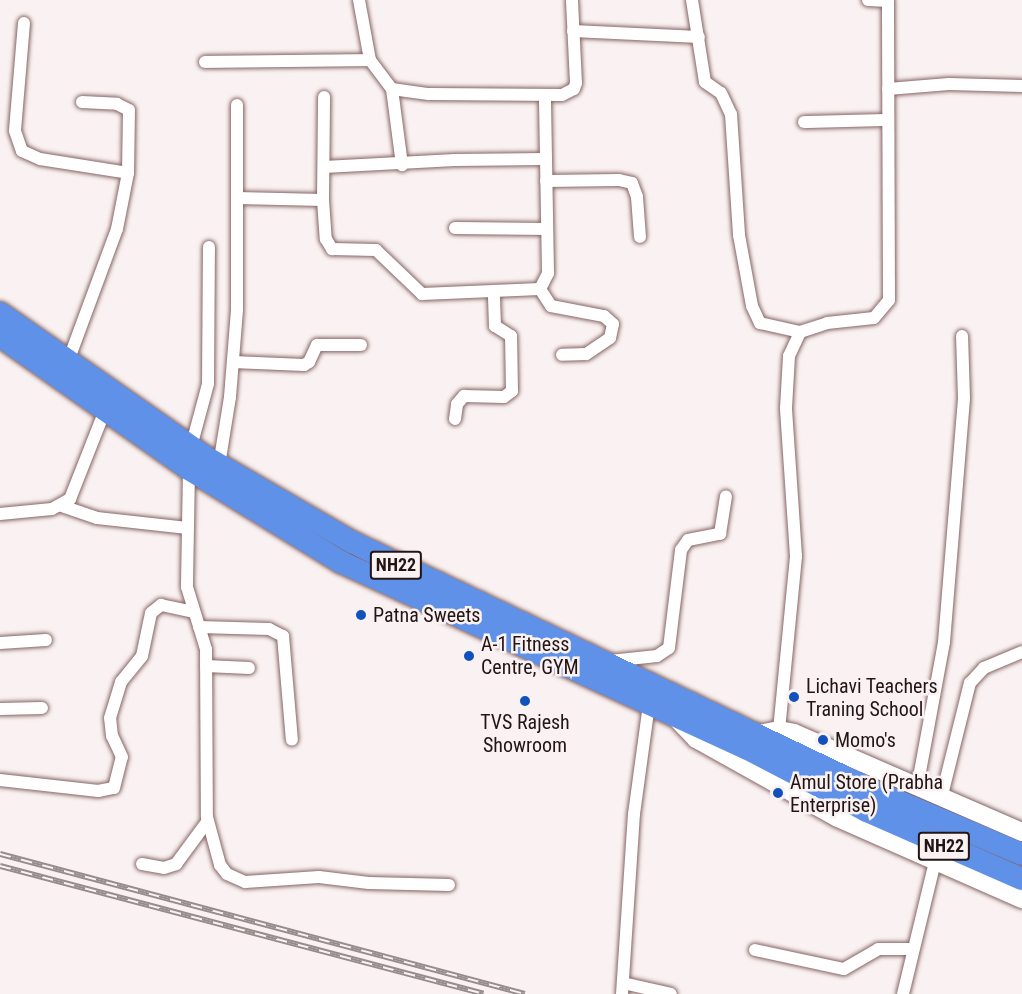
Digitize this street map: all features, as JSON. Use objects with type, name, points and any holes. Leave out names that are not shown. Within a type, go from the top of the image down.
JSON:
[{"type":"highway","name":"NH22","points":[[0,312],[190,447],[417,576],[603,661],[769,732],[874,803],[1022,854]]},
{"type":"highway","name":"NH22","points":[[0,336],[189,470],[341,562],[674,716],[874,803],[1022,879]]},
{"type":"street","points":[[359,0],[370,60],[393,89],[402,165]]},
{"type":"street","points":[[393,89],[429,94],[562,95],[574,89],[572,0]]},
{"type":"street","points":[[692,0],[707,85],[721,93],[731,114],[739,236],[752,306],[760,323],[800,332],[827,323],[874,318],[889,300],[888,0],[868,0]]},
{"type":"street","points":[[24,23],[15,131],[22,151],[40,159],[128,173]]},
{"type":"street","points":[[573,31],[699,37]]},
{"type":"street","points":[[205,62],[370,60]]},
{"type":"street","points":[[888,88],[950,84],[1022,86]]},
{"type":"street","points":[[540,289],[548,273],[545,95]]},
{"type":"street","points":[[324,96],[326,239],[332,249],[376,250],[422,294],[494,294],[540,289]]},
{"type":"street","points":[[69,359],[117,229],[128,173],[129,110],[117,104],[82,102]]},
{"type":"street","points":[[219,465],[233,362],[237,105]]},
{"type":"street","points":[[804,122],[888,120]]},
{"type":"street","points":[[324,167],[402,165],[455,159],[546,159]]},
{"type":"street","points":[[546,181],[619,180],[632,183],[637,197],[640,237]]},
{"type":"street","points":[[237,198],[324,200]]},
{"type":"street","points":[[455,228],[547,229]]},
{"type":"street","points":[[190,447],[208,384],[209,247]]},
{"type":"street","points":[[540,289],[551,306],[604,316],[613,324],[610,338],[586,354],[562,355]]},
{"type":"street","points":[[455,419],[457,404],[464,396],[504,397],[512,391],[511,336],[495,326],[494,294]]},
{"type":"street","points":[[800,332],[789,356],[787,387],[796,556],[769,732],[794,733],[941,799],[1022,832]]},
{"type":"street","points":[[916,788],[944,642],[964,398],[962,336]]},
{"type":"street","points":[[233,362],[304,365],[309,362],[317,345],[361,345]]},
{"type":"street","points":[[63,506],[77,489],[105,411]]},
{"type":"street","points":[[189,470],[186,579],[193,612],[199,627],[206,666],[207,822],[220,865],[227,874],[245,882],[319,877],[448,885]]},
{"type":"street","points":[[603,661],[657,656],[669,648],[681,550],[688,540],[720,534],[726,496]]},
{"type":"street","points":[[0,514],[63,506],[97,518],[187,528]]},
{"type":"street","points":[[0,780],[98,791],[114,788],[122,757],[112,736],[110,718],[121,682],[142,657],[151,613],[161,605],[193,612]]},
{"type":"street","points":[[199,627],[269,629],[283,636],[292,740]]},
{"type":"street","points":[[0,643],[46,640]]},
{"type":"street","points":[[941,799],[970,683],[984,668],[1022,652]]},
{"type":"street","points":[[206,666],[249,668]]},
{"type":"street","points":[[650,705],[634,814],[622,988],[671,994]]},
{"type":"street","points":[[0,709],[42,708]]},
{"type":"street","points":[[674,716],[696,739],[838,818],[1022,899]]},
{"type":"street","points":[[142,864],[164,868],[176,864],[207,822]]},
{"type":"street","points":[[903,994],[912,949],[935,862]]},
{"type":"street","points":[[755,950],[844,969],[878,949],[912,949]]},
{"type":"railway","points":[[0,854],[525,994]]},
{"type":"railway","points":[[0,866],[483,994]]},
{"type":"place","name":"Patna Sweets","points":[[361,615]]},
{"type":"place","name":"A-1 Fitness Centre, GYM","points":[[469,656]]},
{"type":"place","name":"Lichavi Teachers Traning School","points":[[794,697]]},
{"type":"place","name":"TVS Rajesh Showroom","points":[[525,701]]},
{"type":"place","name":"Momo's","points":[[823,740]]},
{"type":"place","name":"Amul Store (Prabha Enterprise)","points":[[778,793]]}]
